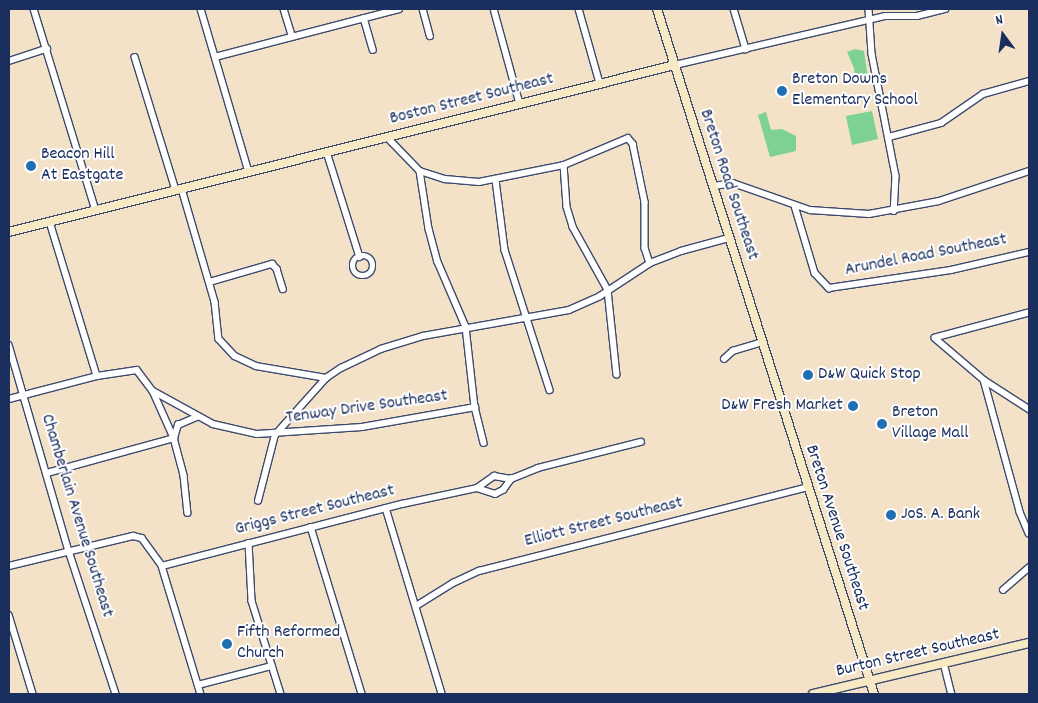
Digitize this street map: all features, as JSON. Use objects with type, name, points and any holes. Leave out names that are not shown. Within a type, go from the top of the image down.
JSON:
[{"type":"main road","name":"Breton Road Southeast","points":[[657,9],[771,371]]},
{"type":"main road","name":"Boston Street Southeast","points":[[9,232],[674,65]]},
{"type":"main road","name":"Breton Avenue Southeast","points":[[771,371],[874,694]]},
{"type":"main road","name":"Burton Street Southeast","points":[[813,694],[1029,643]]},
{"type":"street","points":[[34,9],[96,210]]},
{"type":"street","points":[[201,9],[249,172]]},
{"type":"street","points":[[284,9],[292,36]]},
{"type":"street","points":[[215,57],[399,9]]},
{"type":"street","points":[[423,9],[430,36]]},
{"type":"street","points":[[494,9],[520,104]]},
{"type":"street","points":[[579,9],[600,83]]},
{"type":"street","points":[[734,9],[746,49]]},
{"type":"street","points":[[869,9],[872,54],[896,176],[894,211]]},
{"type":"street","name":"Boston Street Southeast","points":[[674,65],[870,19],[916,16],[946,9]]},
{"type":"street","points":[[364,18],[374,50]]},
{"type":"street","points":[[9,61],[47,49]]},
{"type":"street","points":[[135,57],[210,282],[219,339],[235,356],[276,372],[326,378]]},
{"type":"street","points":[[889,137],[941,124],[983,94],[1029,82]]},
{"type":"street","points":[[387,137],[420,170],[445,180],[496,180],[564,165],[628,138],[632,144],[646,202],[644,248],[650,263]]},
{"type":"street","points":[[327,152],[360,257]]},
{"type":"street","points":[[564,165],[567,206],[573,227],[608,290],[617,375]]},
{"type":"street","points":[[420,170],[429,229],[438,262],[466,327],[475,407],[484,443]]},
{"type":"street","points":[[714,186],[732,182],[795,206],[850,215],[894,211],[962,194],[1029,171]]},
{"type":"street","points":[[496,180],[505,250],[550,390]]},
{"type":"street","name":"Arundel Road Southeast","points":[[795,206],[815,273],[818,280],[829,288],[950,270],[1029,252]]},
{"type":"street","points":[[50,222],[97,376]]},
{"type":"street","points":[[258,501],[275,435],[326,378],[381,349],[466,327],[528,319],[577,308],[650,263],[680,251],[729,238]]},
{"type":"street","points":[[210,282],[272,264],[277,269],[283,289]]},
{"type":"street","points":[[1029,313],[935,338],[984,380],[1029,409]]},
{"type":"street","points":[[724,359],[733,351],[763,342]]},
{"type":"street","name":"Chamberlain Avenue Southeast","points":[[9,345],[69,551],[116,694]]},
{"type":"street","points":[[9,399],[133,368],[140,372],[153,391],[174,438],[184,476],[188,514]]},
{"type":"street","points":[[984,380],[1020,512],[1029,533]]},
{"type":"street","name":"Tenway Drive Southeast","points":[[153,391],[197,417],[240,432],[275,435],[362,427],[475,407]]},
{"type":"street","points":[[174,438],[178,425],[197,417]]},
{"type":"street","points":[[46,473],[174,438]]},
{"type":"street","name":"Griggs Street Southeast","points":[[477,488],[488,493],[500,492],[511,479],[538,468],[641,442]]},
{"type":"street","name":"Griggs Street Southeast","points":[[162,566],[386,508],[477,488],[494,476],[511,479]]},
{"type":"street","name":"Elliott Street Southeast","points":[[416,606],[453,582],[479,571],[808,487]]},
{"type":"street","points":[[386,508],[442,694]]},
{"type":"street","points":[[311,527],[362,694]]},
{"type":"street","points":[[9,566],[139,536],[162,566],[201,694]]},
{"type":"street","points":[[249,543],[252,601],[281,694]]},
{"type":"street","points":[[1003,590],[1029,567]]},
{"type":"street","points":[[9,615],[33,694]]},
{"type":"street","points":[[944,663],[952,694]]},
{"type":"street","points":[[198,686],[272,666]]},
{"type":"green space","points":[[855,49],[864,51],[868,79],[855,83],[854,68],[847,52]]},
{"type":"green space","points":[[872,111],[878,139],[852,145],[846,116]]},
{"type":"green space","points":[[766,112],[771,130],[782,129],[796,136],[796,151],[770,157],[758,115]]},
{"type":"place","name":"Breton Downs Elementary School","points":[[782,91]]},
{"type":"place","name":"Beacon Hill At Eastgate","points":[[31,166]]},
{"type":"place","name":"D&W Quick Stop","points":[[808,375]]},
{"type":"place","name":"D&W Fresh Market","points":[[853,406]]},
{"type":"place","name":"Breton Village Mall","points":[[882,424]]},
{"type":"place","name":"JoS. A. Bank","points":[[891,515]]},
{"type":"place","name":"Fifth Reformed Church","points":[[227,644]]}]
